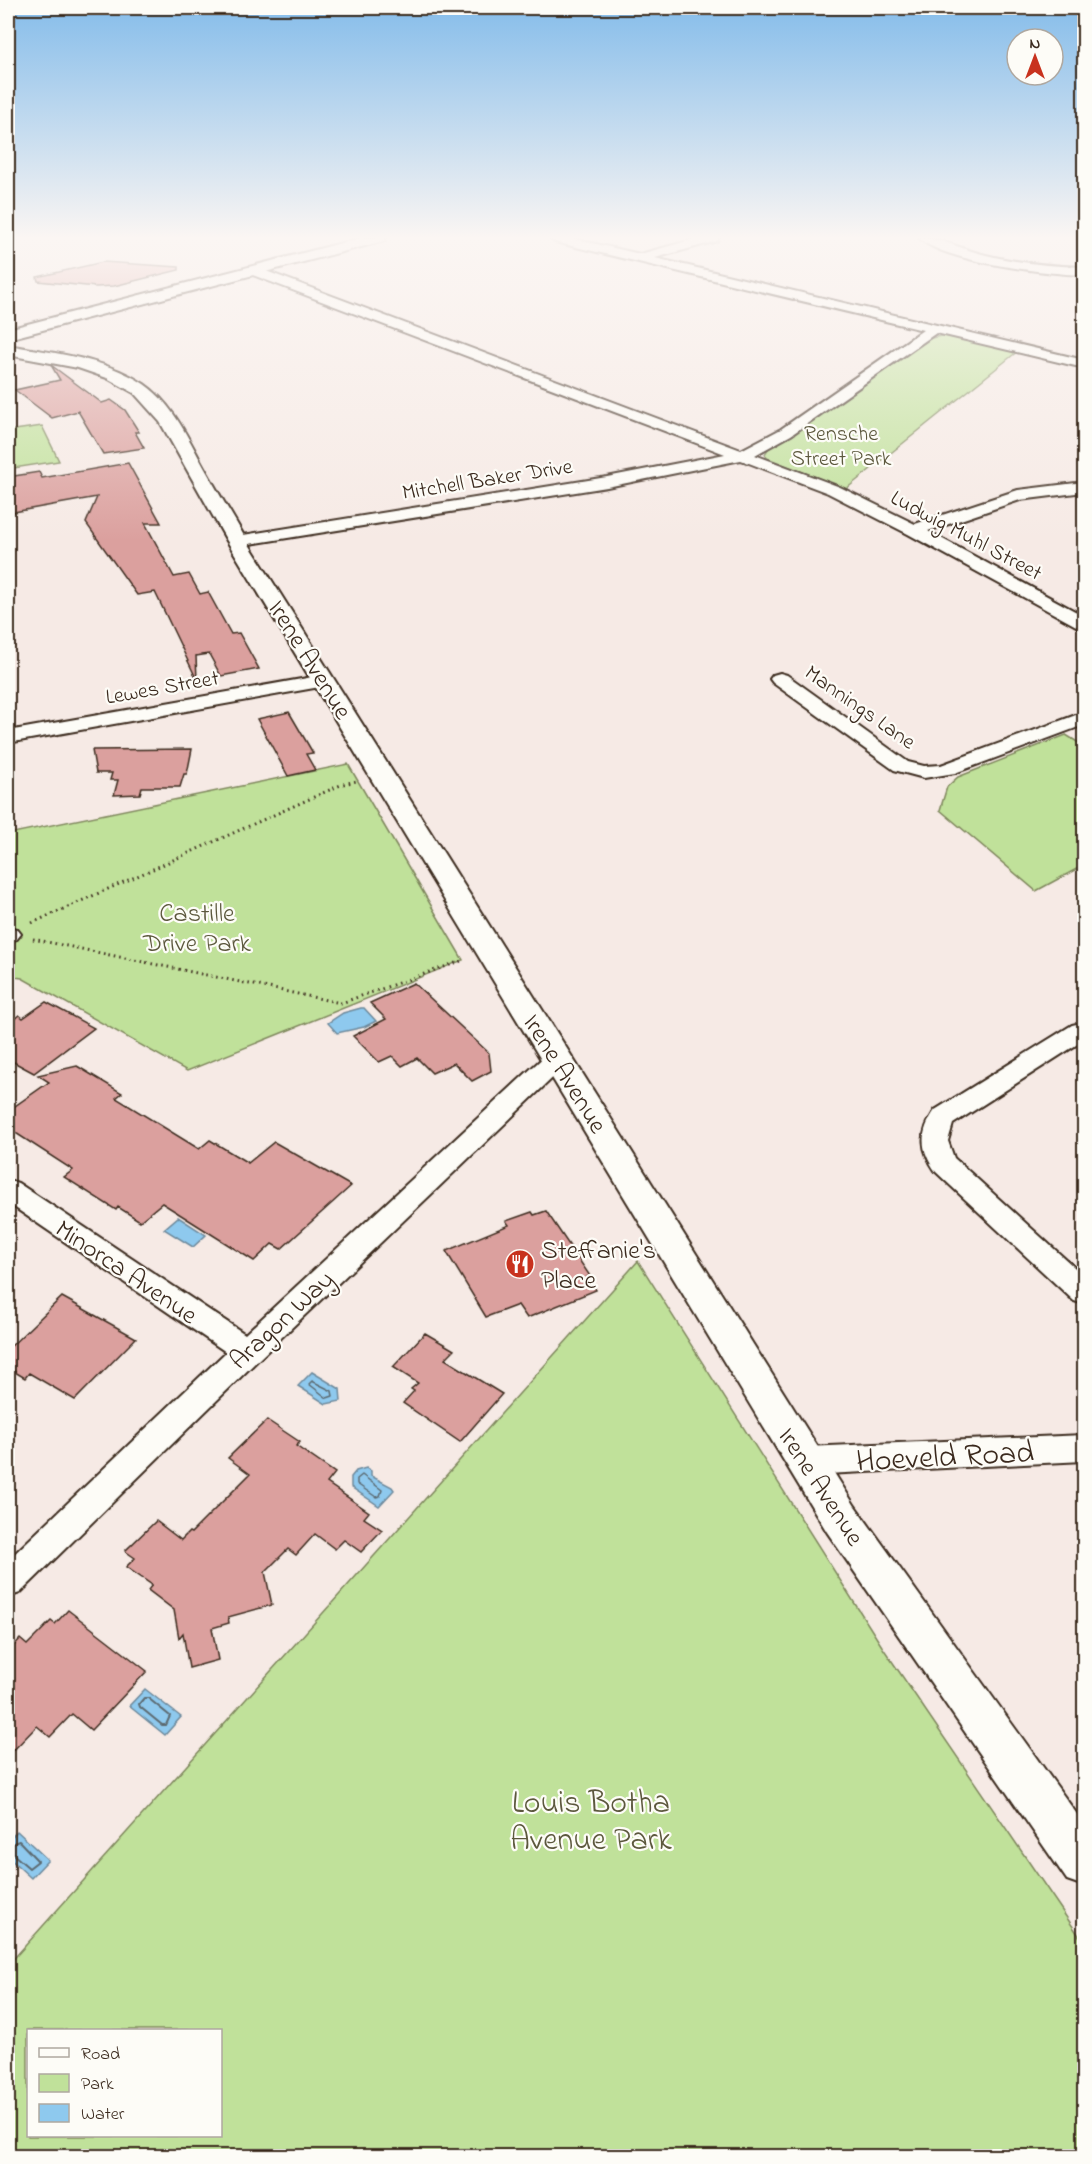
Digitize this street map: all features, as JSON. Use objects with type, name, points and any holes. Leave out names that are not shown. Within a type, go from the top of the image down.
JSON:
[{"type":"street","name":"Ludwig Muhl Street","points":[[436,339],[834,490],[914,530],[1084,623]]},
{"type":"street","name":"Mitchell Baker Drive","points":[[237,541],[608,482],[743,455],[786,432],[918,339]]},
{"type":"street","points":[[980,339],[1084,364]]},
{"type":"street","name":"Irene Avenue","points":[[8,350],[67,361],[103,371],[128,382],[152,400],[168,419],[237,541],[841,1519],[1084,1863]]},
{"type":"street","points":[[914,530],[1018,495],[1084,487]]},
{"type":"street","name":"Mannings Lane","points":[[780,679],[901,766],[920,772],[938,772],[948,769],[1084,718]]},
{"type":"street","name":"Lewes Street","points":[[8,737],[324,681]]},
{"type":"street","points":[[1081,1031],[944,1117],[936,1129],[934,1146],[945,1166],[1084,1293]]},
{"type":"street","name":"Aragon Way","points":[[8,1582],[247,1351],[557,1059]]},
{"type":"street","name":"Minorca Avenue","points":[[8,1190],[247,1351]]},
{"type":"street","name":"Hoeveld Road","points":[[806,1461],[1084,1448]]},
{"type":"path","points":[[8,934],[343,784],[382,775]]},
{"type":"path","points":[[8,934],[341,1004],[490,950]]},
{"type":"green space","name":"Rensche Street Park","points":[[930,339],[965,339],[1018,351],[846,489],[767,458],[765,454],[768,449]]},
{"type":"green space","points":[[42,426],[59,461],[14,468],[8,454],[8,431]]},
{"type":"green space","points":[[1066,735],[1084,746],[1084,865],[1036,891],[940,810],[947,787],[958,777]]},
{"type":"green space","name":"Castille Drive Park","points":[[348,764],[463,960],[187,1071],[22,978],[8,976],[8,834]]},
{"type":"green space","name":"Louis Botha Avenue Park","points":[[638,1261],[883,1648],[1084,1943],[1084,2156],[8,2156],[8,1965]]},
{"type":"water","points":[[364,1008],[376,1021],[364,1027],[337,1033],[328,1023],[343,1013]]},
{"type":"water","points":[[178,1217],[206,1235],[193,1247],[164,1229]]},
{"type":"water","points":[[312,1372],[340,1389],[341,1401],[326,1404],[298,1386]]},
{"type":"water","points":[[366,1468],[371,1471],[371,1476],[394,1490],[379,1506],[351,1487],[351,1477],[356,1471]]},
{"type":"water","points":[[145,1689],[181,1717],[165,1735],[129,1706]]},
{"type":"water","points":[[17,1831],[48,1860],[31,1878],[8,1857],[8,1841]]},
{"type":"building","points":[[51,365],[102,403],[111,400],[125,410],[139,432],[135,432],[144,448],[103,454],[78,411],[52,418],[15,390],[60,380]]},
{"type":"building","points":[[128,463],[161,523],[145,523],[174,577],[189,574],[200,594],[208,592],[231,634],[239,633],[259,669],[221,676],[209,654],[196,656],[197,680],[155,592],[137,595],[86,523],[97,497],[8,513],[8,477],[39,472],[42,478]]},
{"type":"building","points":[[289,712],[313,753],[306,754],[315,770],[288,776],[257,719]]},
{"type":"building","points":[[192,749],[187,774],[184,774],[180,787],[142,787],[140,794],[114,795],[118,780],[110,780],[112,773],[96,773],[92,750]]},
{"type":"building","points":[[414,983],[489,1053],[491,1071],[472,1081],[454,1063],[432,1073],[417,1058],[402,1066],[392,1056],[379,1062],[353,1036],[386,1019],[370,1003]]},
{"type":"building","points":[[46,1002],[94,1028],[34,1073],[8,1059],[8,1024],[19,1015],[23,1018]]},
{"type":"building","points":[[77,1066],[122,1093],[116,1098],[199,1149],[210,1140],[248,1163],[274,1142],[351,1186],[281,1249],[272,1244],[254,1261],[162,1203],[140,1221],[118,1207],[116,1210],[64,1177],[73,1170],[8,1128],[8,1111],[49,1082],[38,1075]]},
{"type":"building","points":[[546,1211],[590,1276],[587,1277],[596,1290],[527,1318],[518,1305],[486,1317],[446,1251],[509,1225],[506,1221],[532,1212],[534,1215]]},
{"type":"building","points":[[62,1297],[136,1338],[75,1400],[29,1373],[25,1378],[8,1368],[8,1349]]},
{"type":"building","points":[[425,1333],[454,1350],[445,1359],[502,1394],[460,1442],[403,1403],[414,1391],[411,1389],[418,1383],[393,1367]]},
{"type":"building","points":[[267,1420],[300,1442],[296,1446],[335,1473],[327,1483],[369,1512],[364,1518],[382,1530],[361,1552],[344,1540],[335,1549],[315,1534],[296,1555],[288,1549],[265,1572],[272,1605],[228,1617],[229,1623],[212,1628],[218,1660],[189,1668],[183,1633],[179,1638],[174,1610],[148,1590],[152,1585],[126,1567],[135,1558],[125,1551],[156,1521],[181,1540],[189,1532],[191,1533],[250,1474],[228,1458]]},
{"type":"building","points":[[68,1610],[147,1671],[91,1730],[72,1714],[50,1737],[37,1726],[8,1756],[8,1652],[20,1639],[27,1645],[51,1621],[55,1624]]},
{"type":"place","name":"Steffanie's Place","points":[[520,1264]]}]
